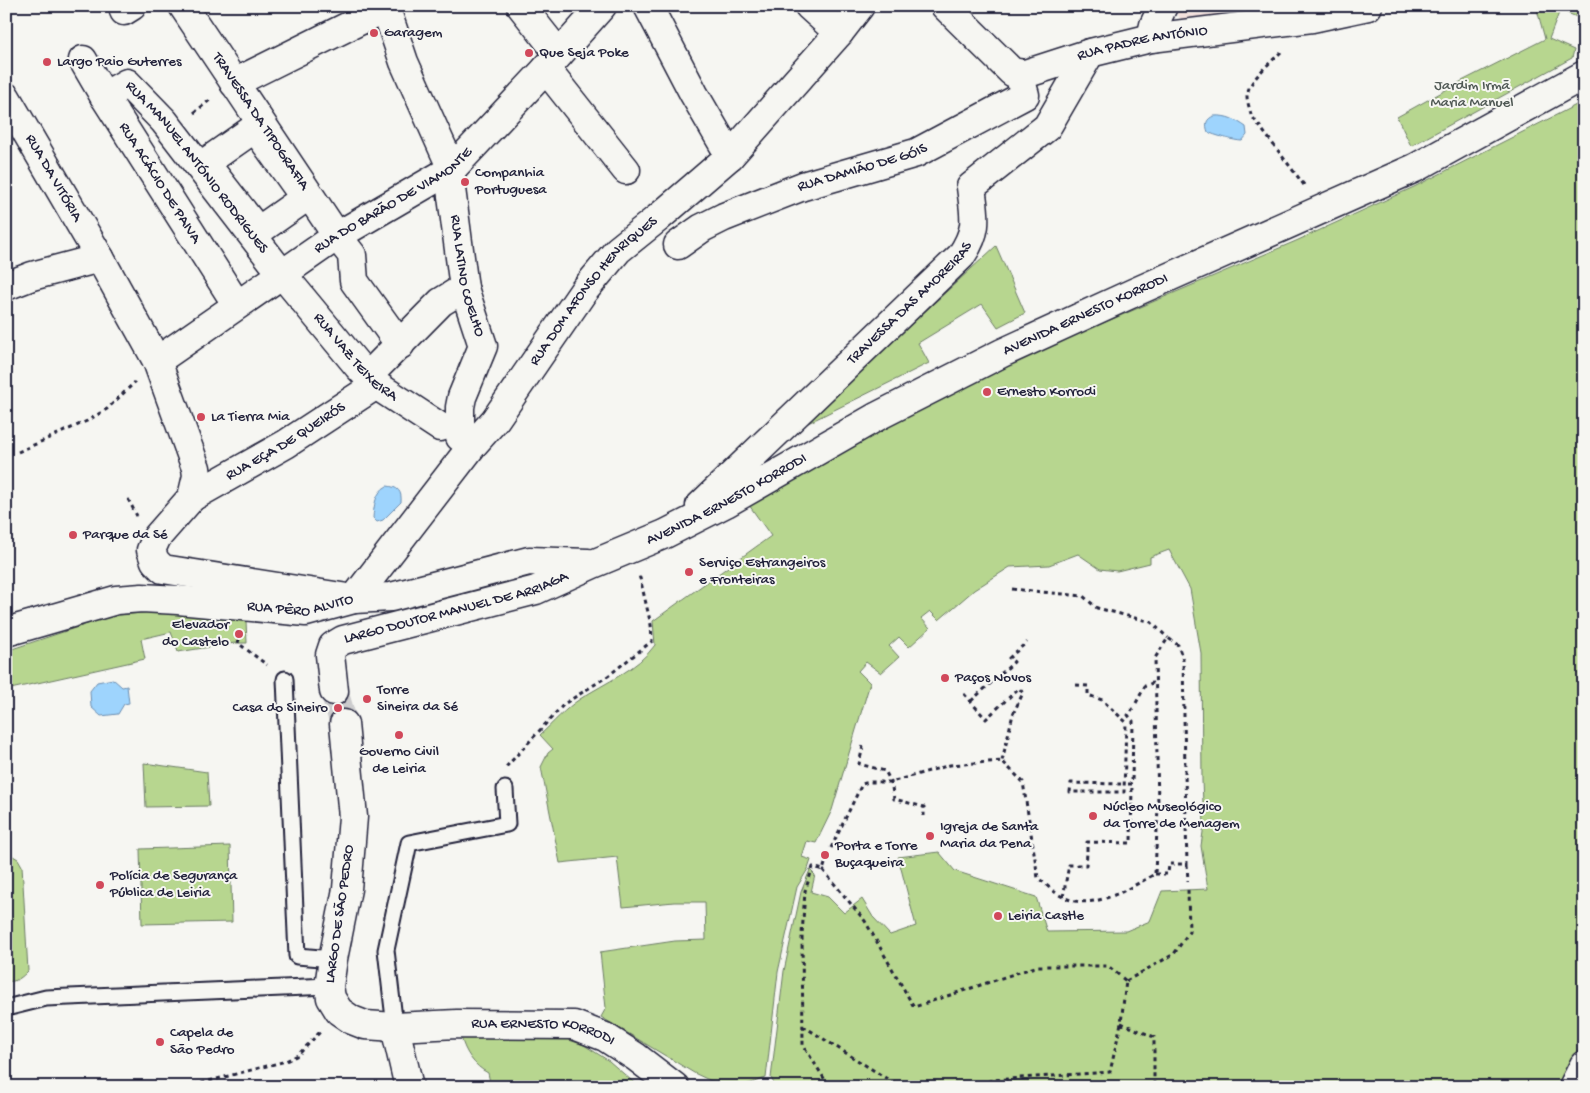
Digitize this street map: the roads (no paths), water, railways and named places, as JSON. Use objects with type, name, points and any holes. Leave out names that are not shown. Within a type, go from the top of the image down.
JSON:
[{"type":"street","name":"TRAVESSA DA TIPOGRAFIA","points":[[183,6],[337,236],[352,254],[354,281],[400,345]]},
{"type":"street","points":[[521,6],[552,61],[626,170]]},
{"type":"street","name":"RUA DO BARÃO DE VIAMONTE","points":[[157,361],[337,236],[452,169],[602,6]]},
{"type":"street","points":[[648,6],[694,94],[730,156]]},
{"type":"street","points":[[808,6],[839,33]]},
{"type":"street","name":"RUA DOM AFONSO HENRIQUES","points":[[354,599],[462,459],[495,420],[583,292],[618,250],[730,156],[839,33],[860,6]]},
{"type":"street","points":[[945,6],[1012,72],[1019,74]]},
{"type":"street","points":[[1151,38],[1163,6]]},
{"type":"street","name":"RUA PADRE ANTÓNIO","points":[[1019,74],[1025,74],[1090,53],[1151,38],[1312,18],[1368,6]]},
{"type":"street","points":[[234,83],[385,7],[404,62],[452,169]]},
{"type":"street","name":"TRAVESSA DAS AMOREIRAS","points":[[678,527],[961,256],[971,242],[974,228],[971,187],[1047,127],[1090,53]]},
{"type":"street","name":"RUA ACÁCIO DE PAIVA","points":[[83,60],[237,305]]},
{"type":"street","name":"RUA DAMIÃO DE GÓIS","points":[[678,245],[702,228],[804,186],[916,154],[1025,95],[1019,74]]},
{"type":"street","name":"AVENIDA ERNESTO KORRODI","points":[[593,564],[678,527],[726,503],[878,416],[1002,353],[1415,168],[1584,75]]},
{"type":"street","name":"RUA MANUEL ANTÓNIO RODRIGUES","points":[[104,96],[127,83],[164,121],[282,274]]},
{"type":"street","name":"RUA DA VITÓRIA","points":[[6,97],[100,258],[157,361],[167,393],[196,468],[197,476],[192,497]]},
{"type":"street","name":"RUA LATINO COELHO","points":[[450,432],[483,346],[464,288],[450,181],[452,169]]},
{"type":"street","points":[[6,286],[32,276],[100,258]]},
{"type":"street","name":"RUA VAZ TEIXEIRA","points":[[282,274],[372,380],[450,432]]},
{"type":"street","name":"RUA EÇA DE QUEIRÓS","points":[[192,497],[286,444],[372,380],[400,345],[441,302],[464,288]]},
{"type":"street","points":[[192,497],[162,531],[153,545],[152,556],[163,569],[354,599]]},
{"type":"street","name":"RUA PÊRO ALVITO","points":[[6,632],[116,600],[142,598],[178,600],[306,612],[354,599],[391,596],[529,561],[593,564]]},
{"type":"street","name":"LARGO DOUTOR MANUEL DE ARRIAGA","points":[[334,691],[330,655],[333,646],[343,640],[536,590],[593,564]]},
{"type":"street","name":"LARGO DE SÃO PEDRO","points":[[344,724],[353,817],[347,889],[329,986],[331,998],[339,1011],[352,1020],[365,1025],[395,1027]]},
{"type":"street","name":"RUA ERNESTO KORRODI","points":[[395,1027],[457,1024],[574,1025],[605,1037],[636,1057],[675,1087]]},
{"type":"street","points":[[395,1027],[409,1087]]},
{"type":"street","points":[[1573,1087],[1584,1065]]},
{"type":"lane","points":[[285,680],[297,956],[333,959]]},
{"type":"lane","points":[[395,1027],[386,950],[409,843],[507,824],[505,789]]},
{"type":"lane","points":[[6,1008],[46,998],[329,986]]},
{"type":"water","points":[[1214,116],[1227,117],[1239,122],[1246,127],[1247,135],[1242,141],[1224,138],[1208,132],[1207,122]]},
{"type":"water","points":[[387,486],[398,490],[401,495],[401,502],[383,520],[377,522],[373,518],[376,500],[380,492]]},
{"type":"water","points":[[113,679],[122,687],[127,686],[129,703],[124,704],[118,714],[101,716],[91,707],[90,691],[97,682]]},
{"type":"tunnel","points":[[334,691],[344,724]]},
{"type":"place","name":"Garagem","points":[[374,33]]},
{"type":"place","name":"Que Seja Poke","points":[[529,53]]},
{"type":"place","name":"Largo Paio Guterres","points":[[47,62]]},
{"type":"place","name":"Companhia Portuguesa","points":[[465,182]]},
{"type":"place","name":"Ernesto Korrodi","points":[[987,392]]},
{"type":"place","name":"La Tierra Mia","points":[[201,417]]},
{"type":"place","name":"Parque da Sé","points":[[73,535]]},
{"type":"place","name":"Serviço Estrangeiros e Fronteiras","points":[[689,572]]},
{"type":"place","name":"Elevador do Castelo","points":[[239,634]]},
{"type":"place","name":"Paços Novos","points":[[945,678]]},
{"type":"place","name":"Torre Sineira da Sé","points":[[367,699]]},
{"type":"place","name":"Casa do Sineiro","points":[[338,708]]},
{"type":"place","name":"Governo Civil de Leiria","points":[[399,735]]},
{"type":"place","name":"Núcleo Museológico da Torre de Menagem","points":[[1093,816]]},
{"type":"place","name":"Igreja de Santa Maria da Pena","points":[[930,836]]},
{"type":"place","name":"Porta e Torre Buçaqueira","points":[[825,855]]},
{"type":"place","name":"Polícia de Segurança Pública de Leiria","points":[[100,885]]},
{"type":"place","name":"Leiria Castle","points":[[998,916]]},
{"type":"place","name":"Capela de São Pedro","points":[[160,1042]]},
{"type":"park label","name":"Jardim Irmã Maria Manuel","points":[[1472,94]]}]
